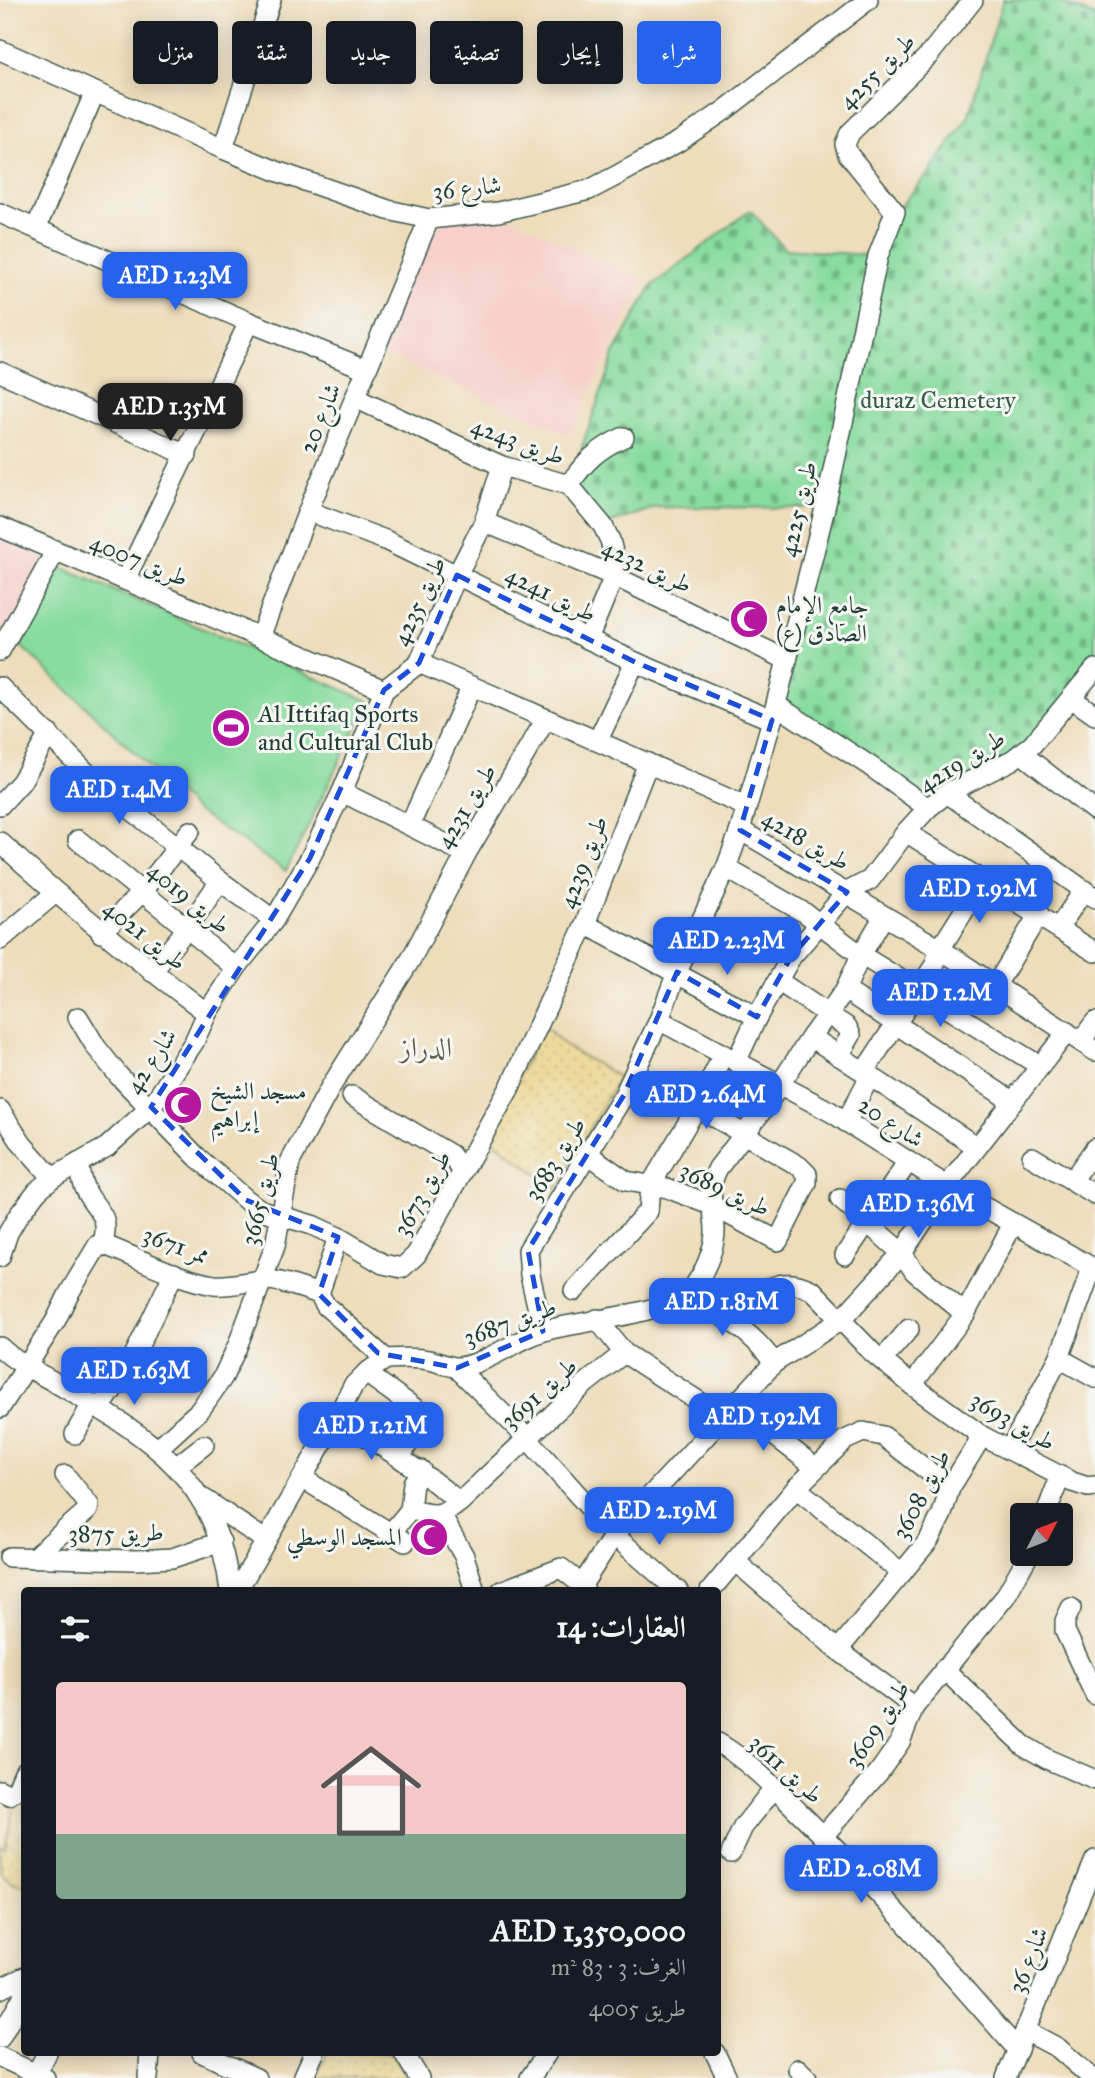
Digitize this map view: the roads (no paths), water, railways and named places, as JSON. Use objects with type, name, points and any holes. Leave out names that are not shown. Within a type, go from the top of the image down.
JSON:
[{"type":"street","points":[[223,149],[271,0]]},
{"type":"street","name":"شارع 36","points":[[0,50],[223,149],[354,199],[429,219],[498,212],[589,190],[678,142],[725,110],[868,0]]},
{"type":"street","name":"طريق 4255","points":[[845,144],[850,133],[929,55],[973,0]]},
{"type":"street","points":[[36,228],[95,92]]},
{"type":"street","name":"طريق 4225","points":[[659,1020],[677,972],[726,867],[740,830],[774,713],[825,508],[878,256],[895,212],[848,154],[845,144]]},
{"type":"street","points":[[0,212],[249,323],[366,369]]},
{"type":"street","name":"شارع 20","points":[[261,637],[308,511],[429,219]]},
{"type":"street","points":[[125,580],[249,323]]},
{"type":"street","points":[[0,372],[187,455]]},
{"type":"street","name":"طريق 4243","points":[[355,398],[502,466],[569,485],[603,526],[610,540],[615,560],[614,576]]},
{"type":"street","points":[[569,485],[593,454],[624,437]]},
{"type":"street","name":"طريق 4235","points":[[310,858],[342,792],[384,690],[419,663],[457,575],[484,522],[502,466]]},
{"type":"street","name":"طريق 4241","points":[[308,511],[385,540],[635,662],[774,713],[870,766],[929,808]]},
{"type":"street","name":"طريق 4232","points":[[484,522],[614,576],[787,660]]},
{"type":"street","name":"طريق 4007","points":[[0,527],[384,690]]},
{"type":"street","points":[[0,651],[55,552]]},
{"type":"street","points":[[588,639],[614,576]]},
{"type":"street","points":[[598,740],[635,662]]},
{"type":"street","points":[[419,663],[745,806]]},
{"type":"street","name":"طريق 4219","points":[[574,1291],[648,1211],[650,1186],[696,1107],[757,1017],[791,957],[847,892],[870,880],[906,832],[929,808],[947,793],[1021,753],[1040,736],[1095,669]]},
{"type":"street","points":[[0,687],[93,779],[176,847],[274,920]]},
{"type":"street","points":[[410,825],[471,688]]},
{"type":"street","points":[[1070,698],[1095,715]]},
{"type":"street","name":"طريق 4231","points":[[430,919],[547,719]]},
{"type":"street","points":[[0,805],[21,782],[49,734]]},
{"type":"street","points":[[1021,753],[1095,811]]},
{"type":"street","name":"طريق 4239","points":[[559,978],[585,924],[648,763]]},
{"type":"street","points":[[342,792],[466,854]]},
{"type":"street","points":[[947,793],[1089,894],[1059,927]]},
{"type":"street","name":"طريق 4218","points":[[740,830],[940,948],[1081,1042]]},
{"type":"street","points":[[101,933],[143,891],[190,831]]},
{"type":"street","points":[[906,832],[984,879],[1095,952]]},
{"type":"street","name":"طريق 4019","points":[[78,840],[236,968]]},
{"type":"street","name":"طريق 4021","points":[[0,842],[54,894],[101,933],[207,1013]]},
{"type":"street","name":"شارع 42","points":[[0,1256],[8,1233],[37,1191],[52,1178],[107,1147],[151,1107],[194,1042],[207,1013],[236,968],[274,920],[310,858]]},
{"type":"street","points":[[726,867],[770,891],[861,955],[1040,1066]]},
{"type":"street","points":[[846,1122],[867,1074],[934,966],[940,948],[984,879]]},
{"type":"street","points":[[152,972],[188,928],[220,881]]},
{"type":"street","points":[[0,940],[54,894]]},
{"type":"street","points":[[996,985],[1039,914]]},
{"type":"street","points":[[774,1363],[754,1339],[731,1320],[685,1297],[695,1285],[715,1243],[711,1205],[714,1175],[845,990],[861,955],[884,916]]},
{"type":"street","name":"طريق 3665","points":[[157,1449],[191,1420],[216,1389],[237,1347],[275,1246],[290,1162],[330,1088],[411,959],[430,919]]},
{"type":"street","points":[[585,924],[757,1017]]},
{"type":"street","name":"طريق 3673","points":[[78,1017],[107,1062],[197,1157],[247,1200],[261,1210],[303,1222],[338,1237],[383,1264],[402,1268],[416,1255],[450,1198],[462,1170],[509,1089],[559,978]]},
{"type":"street","points":[[778,981],[828,1013],[850,1032],[851,1035],[839,1056]]},
{"type":"street","points":[[845,990],[1013,1102]]},
{"type":"street","name":"شارع 20","points":[[659,1020],[846,1122],[947,1186],[1093,1268]]},
{"type":"street","name":"طريق 3683","points":[[543,1331],[530,1275],[528,1250],[624,1095],[659,1020]]},
{"type":"street","points":[[584,1587],[614,1535],[774,1363],[841,1320],[902,1253],[947,1186],[1040,1066],[1081,1042],[1095,1022]]},
{"type":"street","points":[[811,1037],[977,1147]]},
{"type":"street","points":[[352,1096],[452,1154],[462,1170]]},
{"type":"street","points":[[696,1107],[745,1134]]},
{"type":"street","points":[[1,1114],[22,1144],[52,1178]]},
{"type":"street","name":"طريق 3689","points":[[589,1154],[626,1181],[667,1188],[711,1205],[778,1241],[807,1184],[807,1174],[799,1166],[745,1134]]},
{"type":"street","points":[[1072,1181],[1095,1148]]},
{"type":"street","points":[[1032,1157],[1095,1195]]},
{"type":"street","points":[[845,1255],[908,1162]]},
{"type":"street","points":[[0,1408],[56,1320],[94,1247],[100,1245],[106,1232],[104,1218],[85,1189],[78,1163]]},
{"type":"street","points":[[840,1199],[902,1253],[914,1271],[965,1314]]},
{"type":"street","points":[[912,1385],[965,1314],[1013,1224]]},
{"type":"street","points":[[239,1587],[353,1386],[386,1359],[326,1306],[320,1294],[338,1237]]},
{"type":"street","name":"ممر 3671","points":[[100,1245],[195,1280],[223,1286],[263,1280],[281,1282],[320,1294]]},
{"type":"street","points":[[1010,1449],[1059,1358],[1093,1268]]},
{"type":"street","points":[[75,1434],[129,1366],[174,1273]]},
{"type":"street","points":[[731,1320],[753,1298],[768,1288],[785,1283],[802,1284],[813,1291],[841,1320]]},
{"type":"street","name":"طريق 3687","points":[[386,1359],[428,1360],[457,1368],[543,1331],[652,1309],[685,1297]]},
{"type":"street","points":[[597,1320],[624,1353],[729,1411],[816,1468]]},
{"type":"street","name":"طريق 3693","points":[[841,1320],[912,1385],[982,1436],[1060,1477],[1088,1487],[1095,1486]]},
{"type":"street","points":[[882,1360],[909,1329]]},
{"type":"street","points":[[0,1348],[96,1406],[177,1466],[200,1496],[214,1521],[229,1587]]},
{"type":"street","name":"طريق 3691","points":[[441,1515],[460,1502],[526,1437],[624,1353]]},
{"type":"street","points":[[1059,1358],[1095,1378]]},
{"type":"street","points":[[457,1368],[526,1437],[614,1535],[674,1587]]},
{"type":"street","points":[[366,1373],[420,1412],[421,1422],[400,1457]]},
{"type":"street","points":[[336,1419],[421,1470],[460,1502]]},
{"type":"street","points":[[713,1587],[796,1488],[850,1436],[870,1432],[888,1439],[950,1488]]},
{"type":"street","name":"طريق 3608","points":[[838,1650],[934,1532],[950,1488],[982,1436]]},
{"type":"street","points":[[177,1466],[204,1445]]},
{"type":"street","points":[[302,1478],[398,1538],[410,1510],[413,1483],[421,1470]]},
{"type":"street","points":[[33,1558],[88,1510],[89,1505],[65,1475]]},
{"type":"street","points":[[1050,1503],[1060,1477]]},
{"type":"street","name":"طريق 3608","points":[[796,1488],[902,1573]]},
{"type":"street","points":[[200,1496],[265,1540]]},
{"type":"street","points":[[410,1510],[441,1515],[464,1556],[474,1587]]},
{"type":"street","name":"طريق 3875","points":[[3,1558],[172,1558],[221,1542]]},
{"type":"street","points":[[735,1561],[838,1650],[914,1707]]},
{"type":"street","name":"طريق 3609","points":[[823,1836],[879,1772],[900,1742],[914,1707],[1005,1597],[1022,1566]]},
{"type":"street","points":[[511,1587],[561,1568],[582,1587]]},
{"type":"street","points":[[1071,1608],[1065,1621],[1065,1631],[1095,1695]]},
{"type":"street","name":"طريق 3609","points":[[944,1669],[1023,1745],[1095,1780]]},
{"type":"street","name":"طريق 3611","points":[[721,1744],[737,1754],[823,1836],[1018,2050]]},
{"type":"street","points":[[3,1792],[12,1794],[21,1779]]},
{"type":"street","points":[[731,1853],[743,1827],[774,1788]]},
{"type":"street","name":"شارع 36","points":[[1006,2078],[1095,1860]]},
{"type":"street","points":[[0,1989],[21,1978]]},
{"type":"street","points":[[0,2038],[21,2000]]},
{"type":"street","points":[[1026,2031],[1058,2048],[1092,2078]]},
{"type":"street","points":[[0,2057],[38,2076],[46,2056]]},
{"type":"street","points":[[150,2056],[151,2076]]},
{"type":"street","points":[[208,2056],[256,2078]]},
{"type":"street","points":[[303,2078],[312,2056]]},
{"type":"street","points":[[406,2056],[419,2078]]},
{"type":"street","points":[[530,2078],[541,2056]]},
{"type":"street","points":[[716,2056],[727,2078]]},
{"type":"place","name":"جامع الإمام الصادق (ع)","points":[[749,619]]},
{"type":"place","name":"Al Ittifaq Sports and Cultural Club","points":[[231,728]]},
{"type":"place","name":"مسجد الشيخ إبراهيم","points":[[183,1105]]},
{"type":"place","name":"المسجد الوسطي","points":[[429,1537]]},
{"type":"district","name":"الدراز","points":[[426,1047]]},
{"type":"park label","name":"duraz Cemetery","points":[[938,400]]}]
